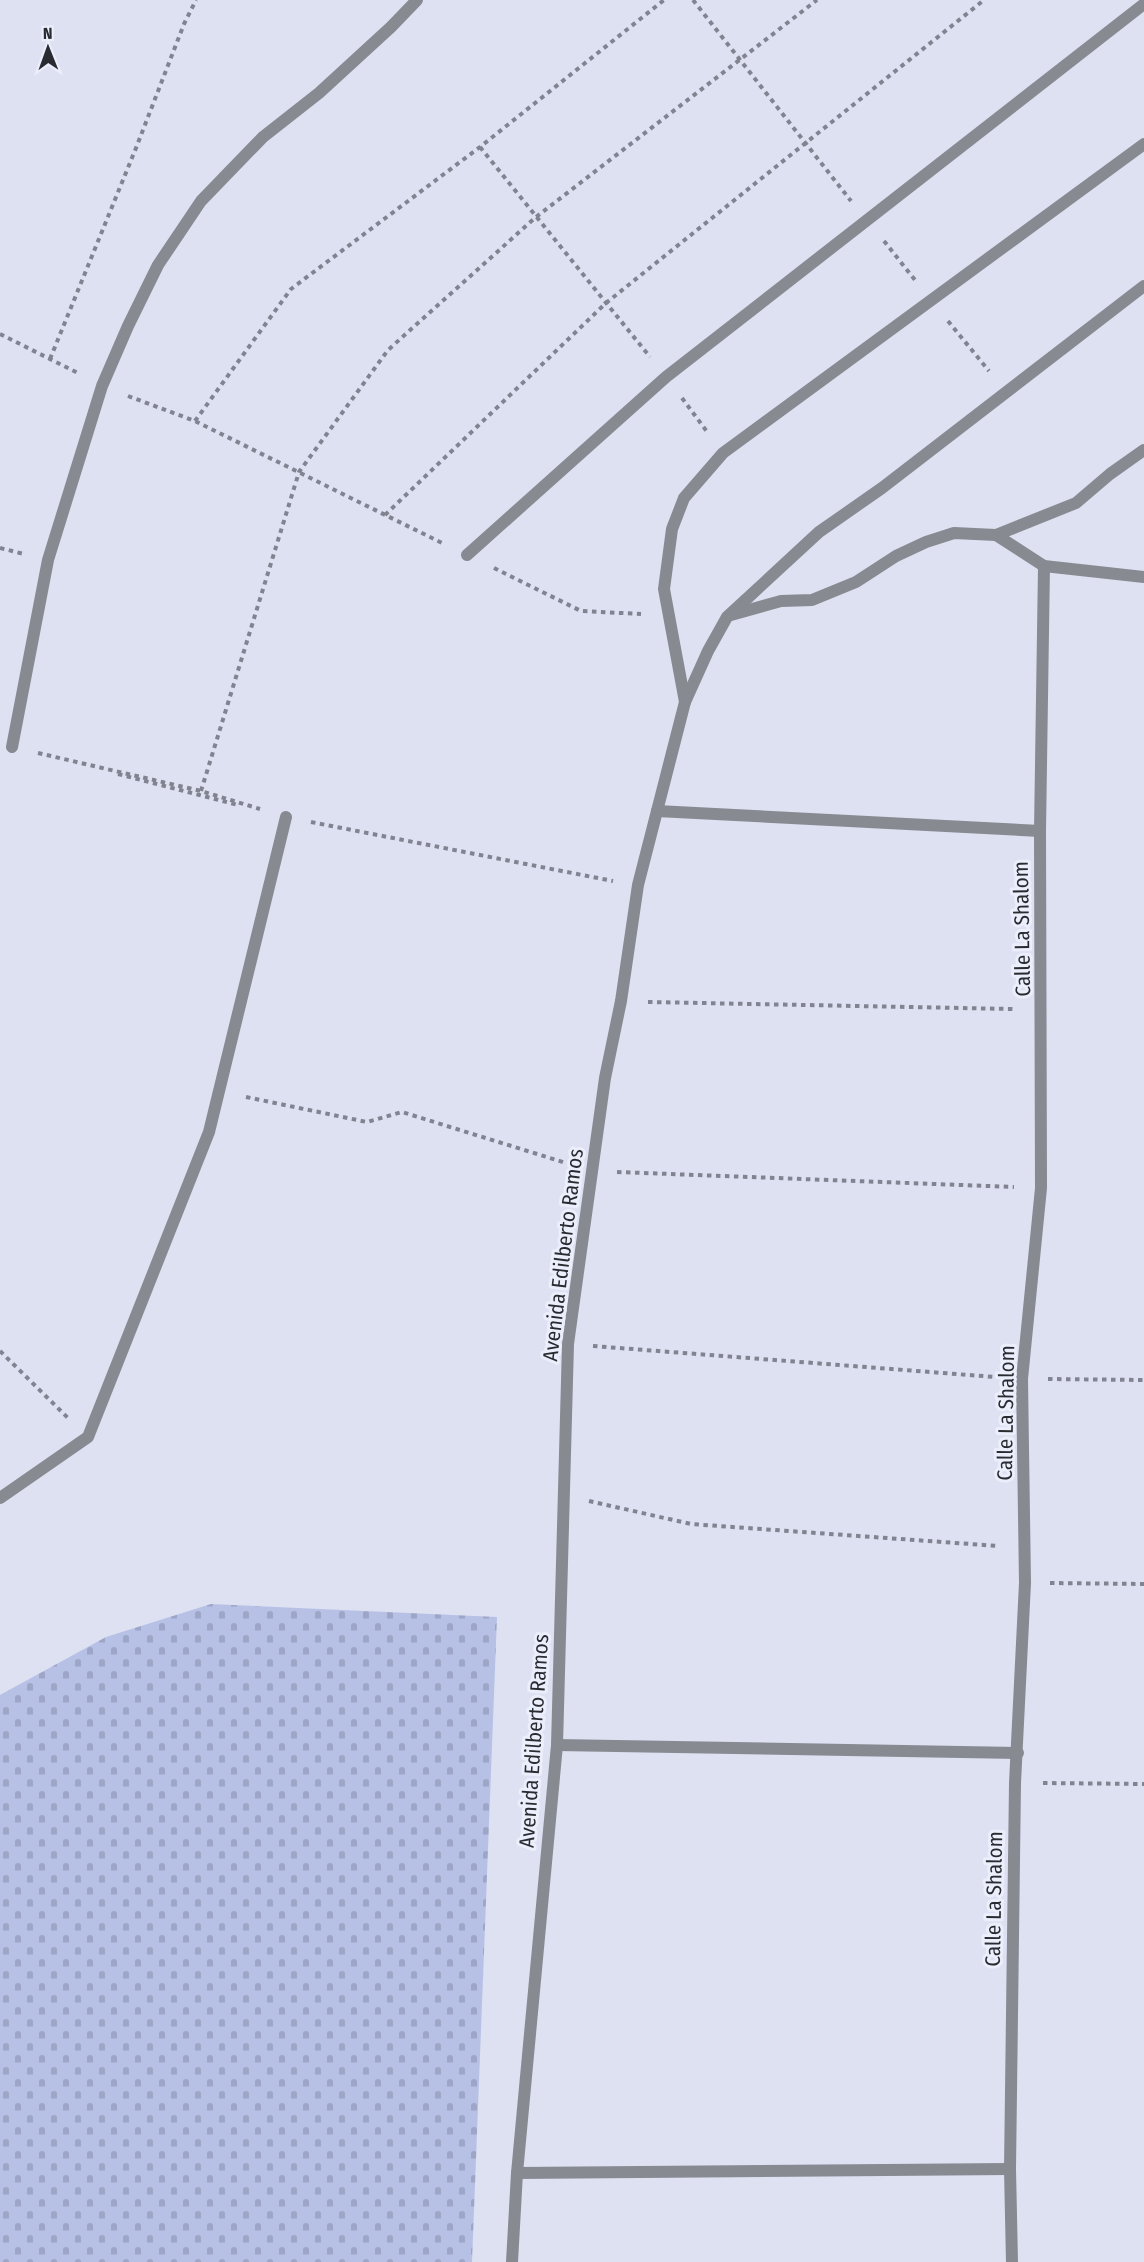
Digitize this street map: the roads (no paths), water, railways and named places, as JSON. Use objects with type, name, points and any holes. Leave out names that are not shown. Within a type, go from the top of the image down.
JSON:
[{"type":"street","points":[[12,747],[48,560],[102,386],[158,265],[201,201],[263,137],[320,93],[417,0]]},
{"type":"street","points":[[467,555],[666,377],[1144,4]]},
{"type":"street","points":[[685,702],[664,589],[672,529],[684,498],[723,453],[1144,144]]},
{"type":"street","name":"Avenida Edilberto Ramos","points":[[512,2262],[517,2173],[557,1745],[568,1344],[605,1078],[621,1001],[638,885],[685,702],[727,616],[819,532],[882,488],[1144,286]]},
{"type":"street","points":[[727,616],[781,601],[812,600],[856,582],[896,556],[926,542],[954,533],[996,535],[1076,503],[1110,474],[1144,450]]},
{"type":"street","points":[[996,535],[1044,566],[1144,577]]},
{"type":"street","name":"Calle La Shalom","points":[[1012,2262],[1010,2169],[1015,1783],[1025,1583],[1022,1379],[1041,1188],[1040,831],[1044,566]]},
{"type":"street","points":[[657,811],[1040,831]]},
{"type":"street","points":[[0,1498],[88,1437],[209,1132],[286,817]]},
{"type":"street","points":[[557,1745],[1018,1753]]},
{"type":"street","points":[[517,2173],[1010,2169]]}]
